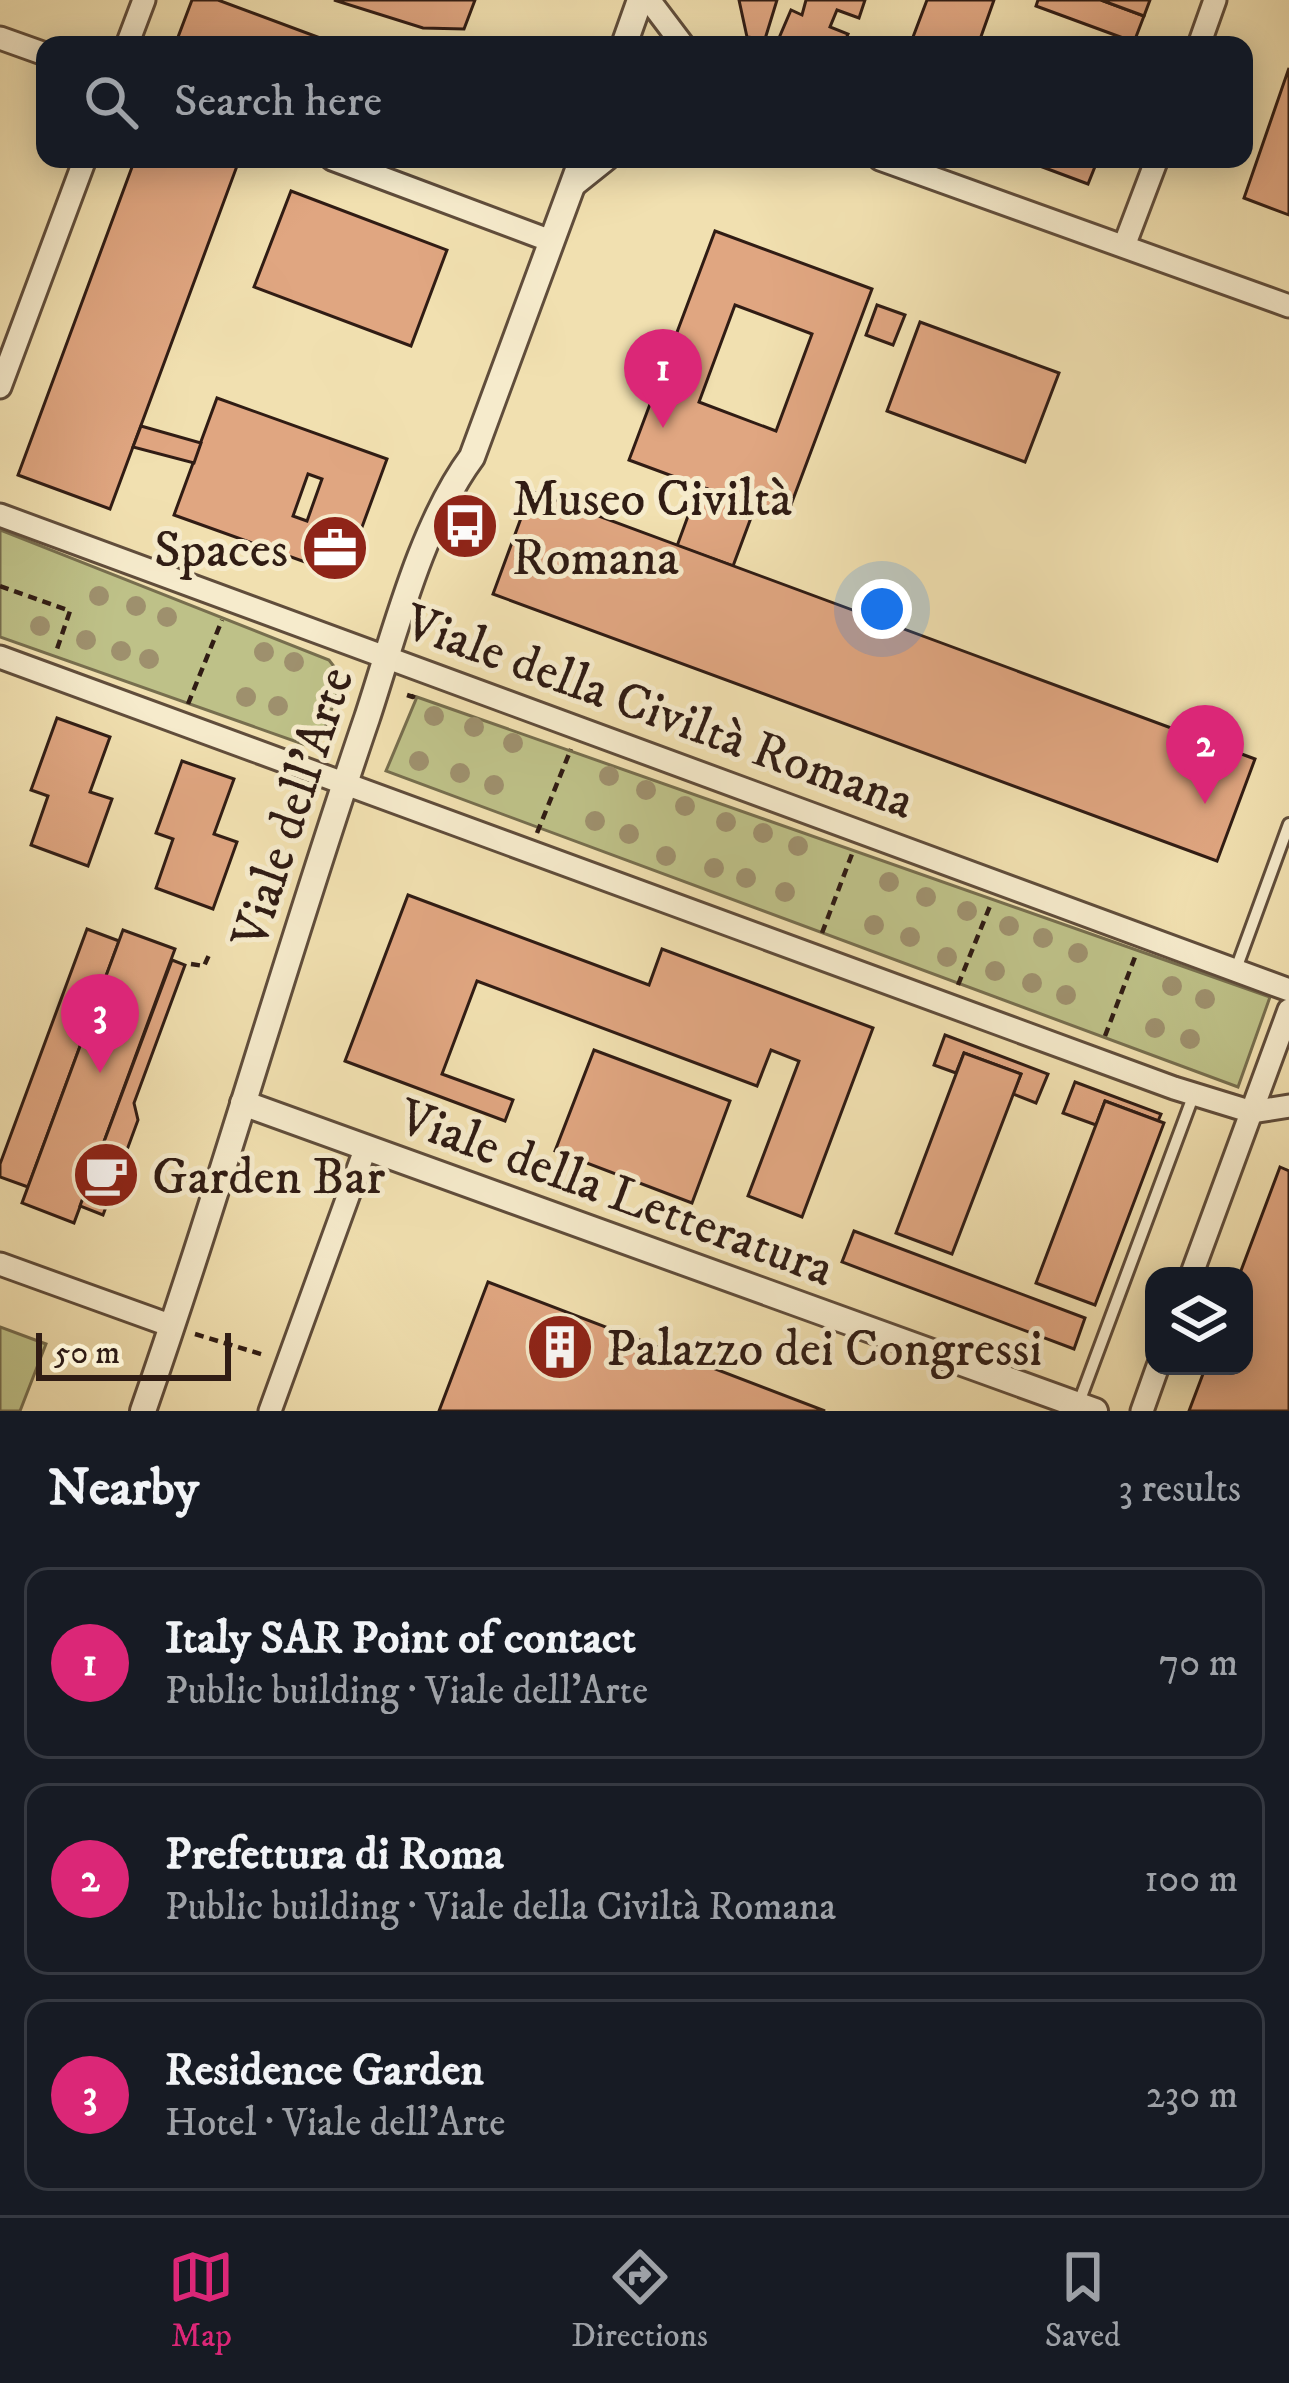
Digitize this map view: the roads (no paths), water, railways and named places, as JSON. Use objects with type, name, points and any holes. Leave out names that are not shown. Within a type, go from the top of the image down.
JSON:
[{"type":"street","points":[[130,36],[144,0]]},
{"type":"street","points":[[626,36],[640,0]]},
{"type":"street","points":[[650,0],[670,36]]},
{"type":"street","points":[[1201,36],[1215,0]]},
{"type":"street","points":[[0,38],[36,51]]},
{"type":"street","points":[[0,387],[82,168]]},
{"type":"street","points":[[356,168],[551,241]]},
{"type":"street","name":"Viale dell'Arte","points":[[142,1411],[387,657],[449,487],[472,458],[579,168]]},
{"type":"street","points":[[572,187],[596,168]]},
{"type":"street","points":[[905,168],[1289,306]]},
{"type":"street","points":[[1124,246],[1153,168]]},
{"type":"street","name":"Viale della Civiltà Romana","points":[[0,514],[1289,990]]},
{"type":"street","points":[[0,657],[1096,1060],[1252,1112],[1289,1106]]},
{"type":"street","points":[[1194,1267],[1289,1010]]},
{"type":"street","name":"Viale della Letteratura","points":[[243,1103],[1087,1408]]},
{"type":"street","points":[[270,1411],[366,1147]]},
{"type":"street","points":[[0,1264],[172,1326]]},
{"type":"street","points":[[1142,1411],[1155,1375]]},
{"type":"lane","points":[[1235,969],[1289,824]]},
{"type":"lane","points":[[1087,1408],[1194,1094]]},
{"type":"place","name":"Italy SAR Point of contact","points":[[663,428]]},
{"type":"place","name":"Museo Civiltà Romana","points":[[465,526]]},
{"type":"place","name":"Spaces","points":[[335,548]]},
{"type":"place","name":"Prefettura di Roma","points":[[1205,804]]},
{"type":"place","name":"Residence Garden","points":[[100,1073]]},
{"type":"place","name":"Garden Bar","points":[[106,1175]]},
{"type":"place","name":"Palazzo dei Congressi","points":[[560,1347]]}]
